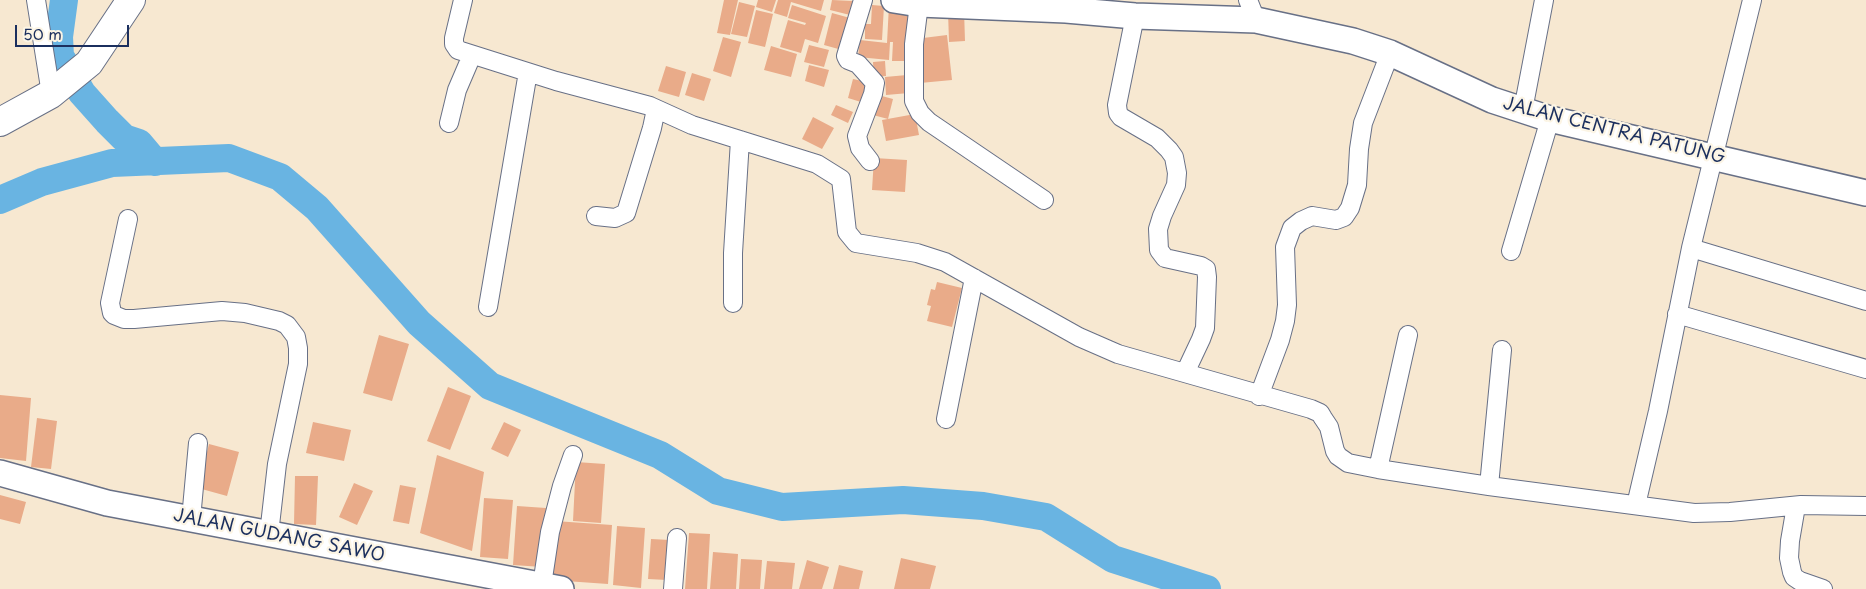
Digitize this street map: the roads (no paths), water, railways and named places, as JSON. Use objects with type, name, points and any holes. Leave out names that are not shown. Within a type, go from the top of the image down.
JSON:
[{"type":"highway","points":[[0,122],[56,90],[89,63],[132,0]]},
{"type":"street","points":[[36,0],[56,90]]},
{"type":"street","points":[[463,0],[454,38],[454,44],[458,50],[472,56],[656,109],[692,125],[817,164],[841,179],[847,232],[856,243],[916,254],[945,262],[1079,337],[1118,354],[1320,413],[1329,427],[1338,456],[1348,463],[1489,486],[1694,512],[1730,512],[1796,506],[1866,506]]},
{"type":"street","points":[[863,0],[846,56],[848,60],[858,64],[875,83],[873,94],[857,136],[860,148],[870,161]]},
{"type":"street","name":"JALAN CENTRA PATUNG","points":[[894,0],[919,4],[1066,10],[1136,16],[1252,10],[1390,53],[1492,100],[1550,119],[1866,193]]},
{"type":"street","points":[[1523,110],[1544,0]]},
{"type":"street","points":[[1636,505],[1658,411],[1690,248],[1752,0]]},
{"type":"street","points":[[919,4],[914,44],[914,101],[920,113],[929,122],[1044,200]]},
{"type":"street","points":[[1136,16],[1116,105],[1118,113],[1121,117],[1158,138],[1174,157],[1177,172],[1176,186],[1158,229],[1159,250],[1165,258],[1201,266],[1206,269],[1204,328],[1201,339],[1185,373]]},
{"type":"street","points":[[1259,396],[1285,321],[1287,305],[1285,247],[1292,228],[1312,216],[1336,220],[1344,217],[1350,208],[1357,185],[1363,122],[1390,53]]},
{"type":"street","points":[[449,124],[457,90],[472,56]]},
{"type":"street","points":[[488,307],[528,72]]},
{"type":"street","points":[[596,216],[615,218],[626,213],[656,109]]},
{"type":"street","points":[[1511,251],[1550,119]]},
{"type":"street","points":[[733,302],[733,253],[740,140]]},
{"type":"street","points":[[128,219],[110,303],[114,315],[134,319],[222,311],[245,313],[279,321],[291,329],[296,338],[298,364],[276,464],[269,534]]},
{"type":"street","points":[[1690,248],[1866,301]]},
{"type":"street","points":[[946,419],[974,278]]},
{"type":"street","points":[[1677,314],[1866,369]]},
{"type":"street","points":[[1378,469],[1408,335]]},
{"type":"street","points":[[1489,486],[1502,350]]},
{"type":"street","points":[[191,519],[198,443]]},
{"type":"street","points":[[551,587],[550,532],[562,486],[573,455]]},
{"type":"street","name":"JALAN GUDANG SAWO","points":[[0,473],[107,503],[551,587]]},
{"type":"street","points":[[1796,506],[1790,541],[1789,558],[1792,572],[1794,577],[1800,581],[1823,589]]},
{"type":"street","points":[[673,589],[677,538]]},
{"type":"waterway","points":[[64,0],[59,37],[60,56],[82,93],[107,121],[124,138],[139,143],[155,162]]},
{"type":"waterway","points":[[0,200],[42,182],[112,163],[229,158],[280,177],[317,208],[419,323],[490,386],[660,455],[718,491],[782,507],[903,500],[983,506],[1046,517],[1113,559],[1207,589]]}]
